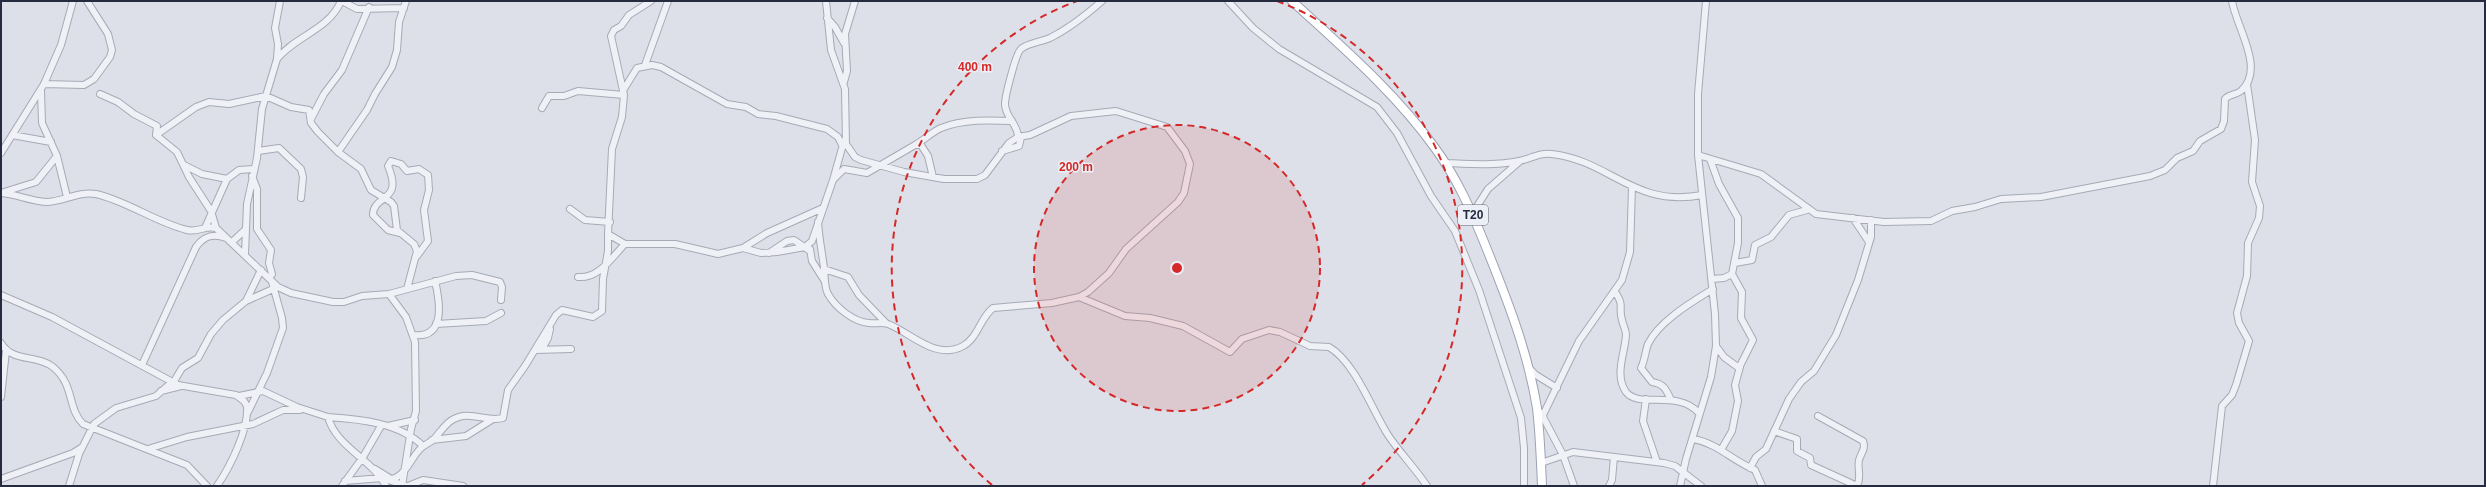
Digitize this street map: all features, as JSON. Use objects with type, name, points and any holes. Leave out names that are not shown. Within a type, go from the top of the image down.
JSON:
[{"type":"main road","name":"T20","points":[[1292,1],[1380,83],[1420,128],[1446,163],[1472,214],[1512,314],[1528,367],[1536,406],[1542,486]]},
{"type":"street","points":[[1,152],[42,87],[61,44],[73,1]]},
{"type":"street","points":[[42,87],[84,85],[94,79],[110,57],[112,50],[108,34],[87,1]]},
{"type":"street","points":[[245,254],[245,230],[252,176],[258,151],[262,109],[277,60],[278,44],[276,28],[280,1]]},
{"type":"street","points":[[277,60],[292,44],[325,23],[342,1],[354,7],[404,8]]},
{"type":"street","points":[[354,7],[358,1]]},
{"type":"street","points":[[338,152],[365,114],[392,67],[397,50],[399,22],[406,1]]},
{"type":"street","points":[[432,440],[466,436],[476,431],[486,422],[503,418],[508,390],[535,350],[556,314],[562,310],[588,317],[600,315],[603,306],[603,280],[610,222],[612,149],[622,117],[624,92],[611,36],[614,30],[622,26],[629,15],[651,1]]},
{"type":"street","points":[[645,65],[668,1]]},
{"type":"street","points":[[826,1],[831,50],[844,82]]},
{"type":"street","points":[[855,1],[844,44],[847,71],[844,82],[846,117],[845,138],[846,144],[855,157]]},
{"type":"street","points":[[840,151],[882,167],[934,177],[982,178],[1002,151],[1019,146],[1020,137],[1005,110],[1006,92],[1018,52],[1026,46],[1042,42],[1076,24],[1102,1]]},
{"type":"street","points":[[1228,1],[1253,28],[1279,49],[1377,107],[1397,133],[1431,196],[1455,231],[1479,290],[1521,418],[1524,448],[1524,486]]},
{"type":"street","points":[[1680,486],[1699,413],[1711,377],[1716,346],[1712,279],[1698,155],[1698,94],[1706,1]]},
{"type":"street","points":[[1698,155],[1761,174],[1808,210],[1822,216],[1872,220],[1931,221],[1952,210],[1975,207],[2001,199],[2058,194],[2160,173],[2177,158],[2192,151],[2200,141],[2221,129],[2224,121],[2225,99],[2228,95],[2240,92],[2247,84],[2250,76],[2250,60],[2232,1]]},
{"type":"street","points":[[310,120],[317,106],[342,70],[369,7]]},
{"type":"street","points":[[827,18],[835,27],[844,44]]},
{"type":"street","points":[[624,92],[635,70],[645,65],[661,67],[727,104],[746,107],[758,114],[776,116],[827,129],[842,144]]},
{"type":"street","points":[[2213,486],[2221,408],[2236,385],[2249,341],[2239,323],[2237,313],[2247,276],[2248,243],[2260,214],[2258,199],[2252,182],[2255,140],[2247,84]]},
{"type":"street","points":[[42,87],[42,123],[57,156],[67,196]]},
{"type":"street","points":[[542,108],[549,96],[564,96],[574,91],[624,92]]},
{"type":"street","points":[[100,94],[154,124],[158,128],[156,135]]},
{"type":"street","points":[[156,135],[204,103],[229,104],[266,96],[290,107],[307,110],[317,106]]},
{"type":"street","points":[[307,110],[311,114],[310,120],[312,126],[338,152],[361,169],[371,190],[386,198],[394,206],[396,227],[400,234]]},
{"type":"street","points":[[824,269],[848,277],[859,295],[886,323],[924,345],[934,348],[955,348],[968,342],[988,312],[993,308],[1036,305],[1079,297],[1098,284],[1119,261],[1126,248],[1178,202],[1184,193],[1189,171],[1188,155],[1167,127],[1116,111],[1071,116],[1030,135],[1020,137]]},
{"type":"street","points":[[833,180],[844,170],[867,173],[882,167],[941,128],[981,120],[1012,121]]},
{"type":"street","points":[[12,135],[51,142]]},
{"type":"street","points":[[156,135],[177,152],[189,178],[212,211],[216,228],[271,280],[291,293],[340,303],[362,296],[389,294],[434,281],[466,275],[492,279],[501,283],[501,300]]},
{"type":"street","points":[[808,249],[833,180],[842,144],[845,138]]},
{"type":"street","points":[[915,145],[921,145],[925,150],[934,177]]},
{"type":"street","points":[[258,151],[278,148],[299,166],[303,177],[301,198]]},
{"type":"street","points":[[1472,214],[1488,189],[1519,162],[1538,154],[1566,156],[1581,160],[1640,191],[1665,196],[1687,198],[1702,195]]},
{"type":"street","points":[[2,193],[36,182],[57,156]]},
{"type":"street","points":[[1710,159],[1718,184],[1738,218],[1738,242],[1732,274],[1742,292],[1740,318],[1753,340],[1740,367],[1735,385],[1738,401],[1734,411],[1733,426],[1721,450]]},
{"type":"street","points":[[407,289],[417,256],[428,241],[424,210],[429,190],[428,175],[419,169],[406,171],[400,164],[389,162],[388,166],[394,180],[386,198],[375,208],[373,215],[388,230],[400,234],[414,244],[417,256]]},
{"type":"street","points":[[1446,163],[1519,162]]},
{"type":"street","points":[[184,165],[202,174],[227,179]]},
{"type":"street","points":[[205,228],[227,179],[239,170],[254,169]]},
{"type":"street","points":[[217,486],[228,468],[244,425],[247,412],[271,364],[283,327],[271,280],[272,274],[269,263],[271,250],[268,242],[257,229],[257,190],[252,176]]},
{"type":"street","points":[[1543,415],[1579,341],[1622,280],[1630,252],[1632,187]]},
{"type":"street","points":[[2,193],[37,201],[53,201],[79,193],[95,194],[113,200],[154,220],[180,229],[193,232],[205,228],[216,228]]},
{"type":"street","points":[[608,234],[626,244],[675,244],[718,254],[743,248],[767,233],[823,208]]},
{"type":"street","points":[[570,209],[586,220],[610,222]]},
{"type":"street","points":[[1735,263],[1752,260],[1755,245],[1771,237],[1789,215],[1808,210]]},
{"type":"street","points":[[1853,218],[1869,242]]},
{"type":"street","points":[[1750,468],[1756,457],[1766,449],[1792,395],[1805,378],[1814,371],[1836,334],[1850,301],[1869,242],[1872,220]]},
{"type":"street","points":[[818,222],[819,244],[824,269],[824,280]]},
{"type":"street","points":[[142,365],[196,247],[201,240],[209,236],[230,240],[245,230]]},
{"type":"street","points":[[769,253],[787,241],[794,240],[808,249],[815,267],[824,280],[831,298],[852,317],[864,323],[886,323]]},
{"type":"street","points":[[578,276],[587,276],[605,265],[626,244]]},
{"type":"street","points":[[743,248],[769,253],[808,249]]},
{"type":"street","points":[[246,301],[262,270]]},
{"type":"street","points":[[1712,279],[1724,278],[1732,274]]},
{"type":"street","points":[[413,335],[426,335],[432,332],[436,324],[439,306],[434,281]]},
{"type":"street","points":[[69,486],[82,446],[92,427],[116,408],[155,397],[173,383],[182,368],[198,358],[211,334],[223,320],[246,301],[273,289]]},
{"type":"street","points":[[1671,400],[1664,386],[1660,383],[1652,382],[1641,368],[1645,352],[1656,332],[1678,312],[1712,289]]},
{"type":"street","points":[[1615,292],[1621,301],[1622,320],[1626,331],[1621,382],[1629,395],[1638,399],[1671,400],[1690,404],[1699,413]]},
{"type":"street","points":[[389,294],[406,317],[413,335],[417,378],[415,420],[410,435],[405,486]]},
{"type":"street","points":[[1,296],[39,310],[181,386],[238,396],[259,390],[306,410],[328,417],[358,420],[410,435],[424,446]]},
{"type":"street","points":[[1079,297],[1099,303],[1119,314],[1183,326],[1230,352],[1242,339],[1269,330],[1280,332],[1317,348],[1329,346],[1342,358],[1373,405],[1387,434],[1427,486]]},
{"type":"street","points":[[436,324],[486,321],[500,313]]},
{"type":"street","points":[[542,349],[548,338],[550,325]]},
{"type":"street","points":[[1,343],[6,351],[22,358],[40,360],[55,368],[69,387],[77,417],[83,424],[188,466],[207,486]]},
{"type":"street","points":[[1716,346],[1725,358],[1735,367],[1740,367]]},
{"type":"street","points":[[535,350],[571,349]]},
{"type":"street","points":[[1,397],[5,373],[6,351]]},
{"type":"street","points":[[1,363],[5,373]]},
{"type":"street","points":[[1528,367],[1536,375],[1557,388]]},
{"type":"street","points":[[162,391],[181,386]]},
{"type":"street","points":[[238,396],[244,401],[247,412]]},
{"type":"street","points":[[1646,399],[1643,421],[1657,462]]},
{"type":"street","points":[[1536,406],[1543,415],[1563,455],[1574,486]]},
{"type":"street","points":[[148,449],[187,436],[258,422],[283,410],[306,410]]},
{"type":"street","points":[[343,483],[382,478],[391,479],[406,469],[424,446],[432,440],[444,426],[458,416],[474,415],[495,419]]},
{"type":"street","points":[[1774,431],[1797,438],[1798,451],[1810,458],[1811,465],[1857,486],[1861,477],[1859,467],[1864,448],[1863,441],[1818,416]]},
{"type":"street","points":[[328,417],[336,435],[375,469],[386,486]]},
{"type":"street","points":[[343,483],[363,457],[382,427],[415,420]]},
{"type":"street","points":[[1692,439],[1706,441],[1757,472],[1762,486]]},
{"type":"street","points":[[1,479],[73,453],[82,446]]},
{"type":"street","points":[[1541,463],[1563,455],[1580,452],[1657,462],[1675,466],[1701,486]]},
{"type":"street","points":[[1609,486],[1612,480],[1614,457]]},
{"type":"street","points":[[375,469],[405,486],[422,480],[463,486]]}]
